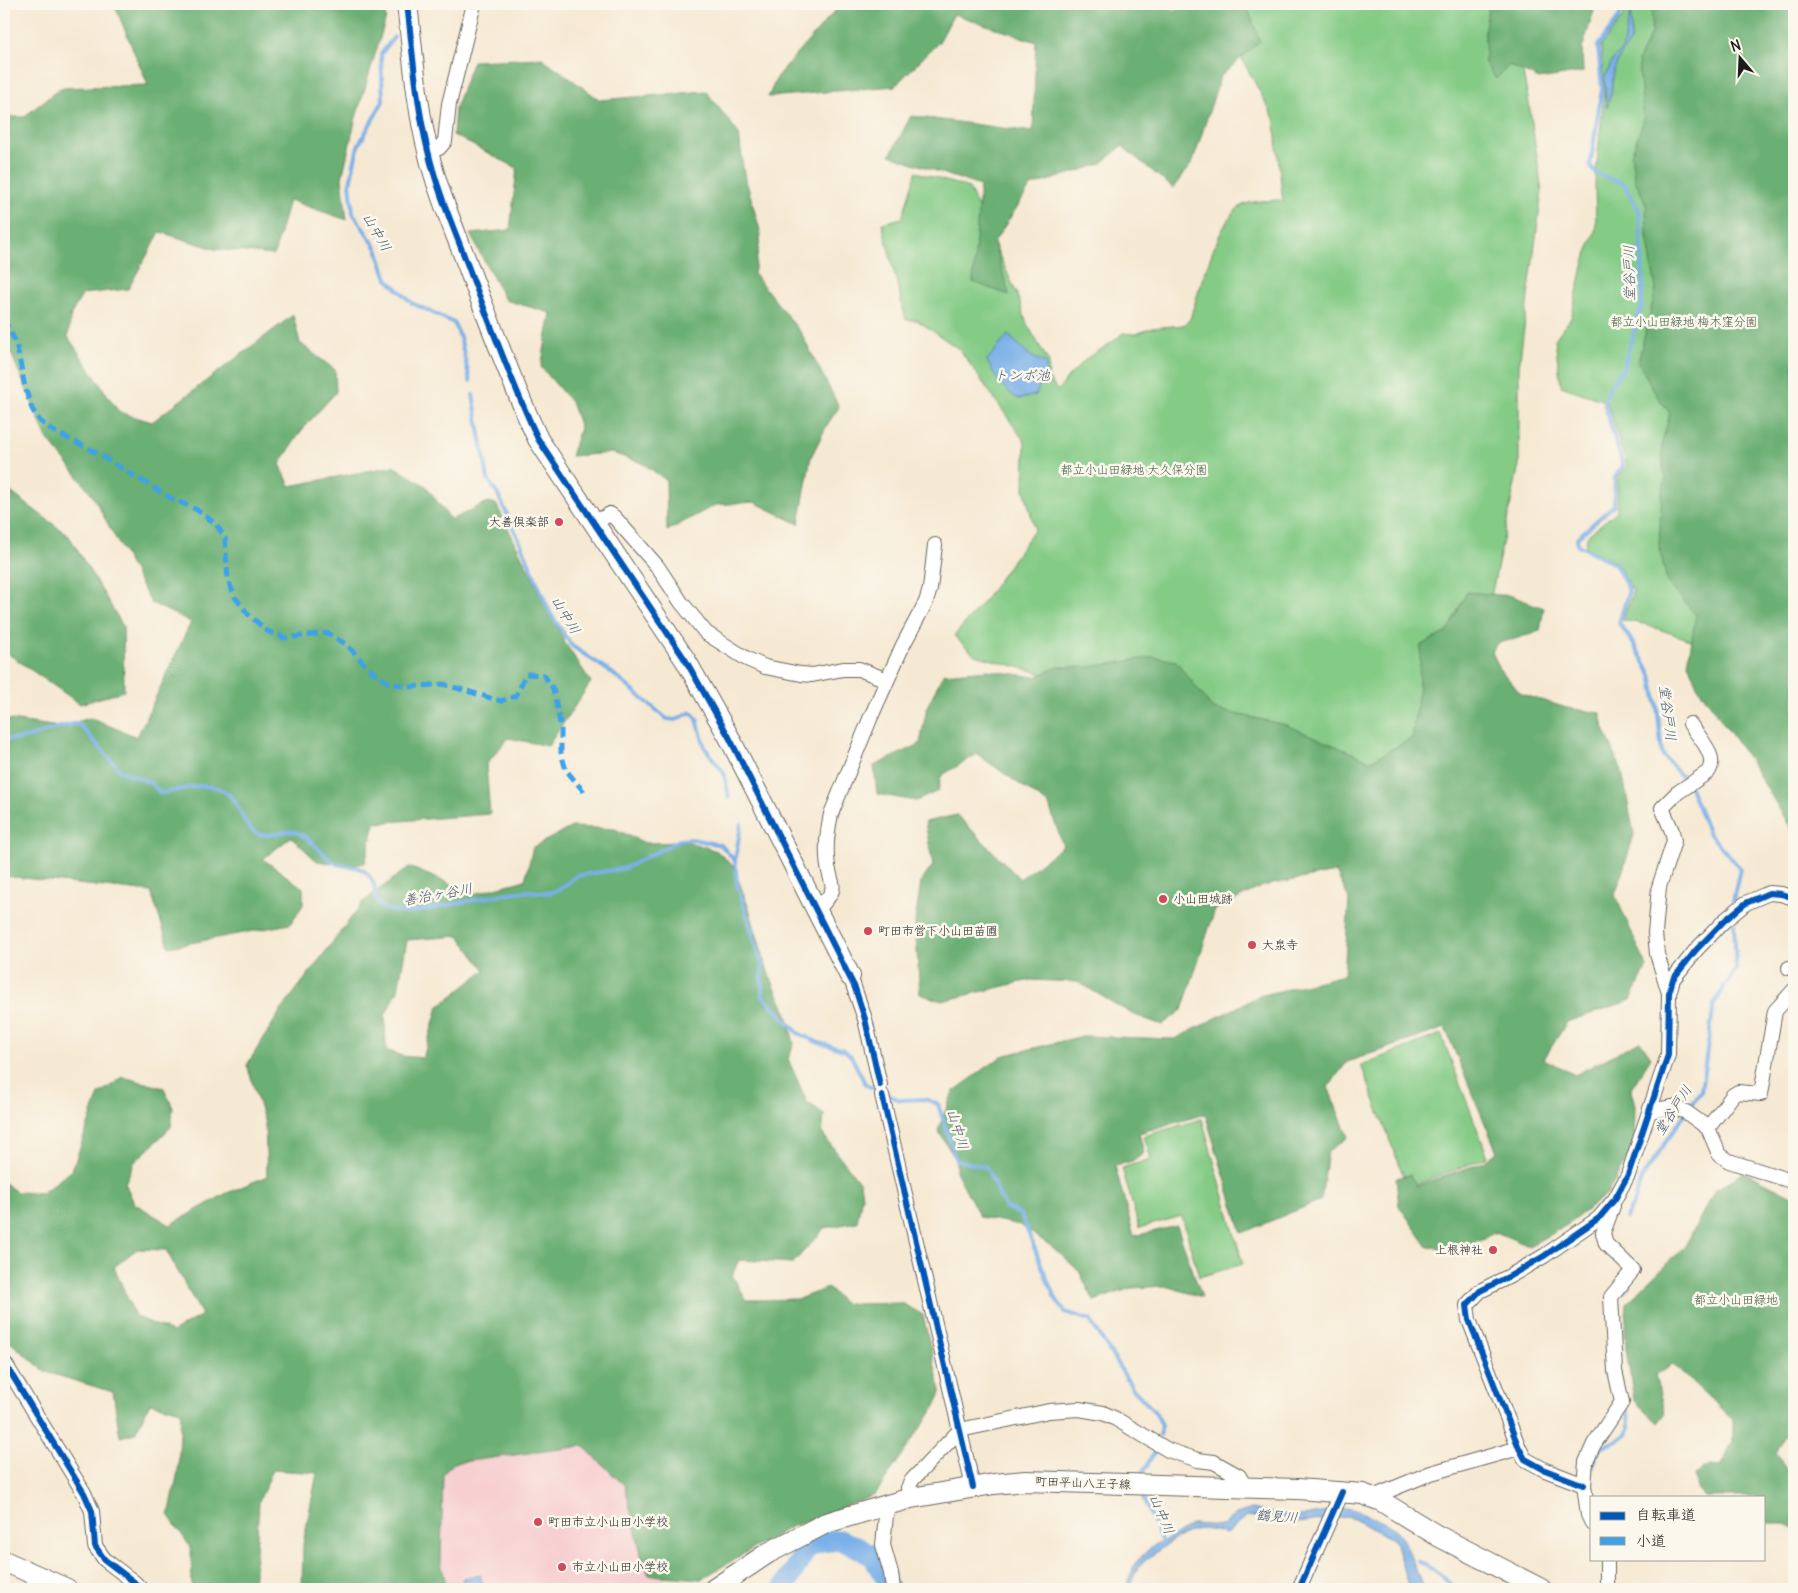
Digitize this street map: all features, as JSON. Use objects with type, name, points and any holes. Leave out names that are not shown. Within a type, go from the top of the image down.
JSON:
[{"type":"street","points":[[407,4],[423,129],[428,152],[448,212],[508,371],[528,418],[538,439],[686,661],[729,737],[850,976],[865,1019],[973,1487]]},
{"type":"street","points":[[428,152],[439,148],[445,141],[449,104],[474,4]]},
{"type":"street","points":[[594,523],[610,514],[615,518],[656,566],[685,608],[706,633],[747,660],[765,667],[812,675],[843,669],[859,669],[887,680]]},
{"type":"street","points":[[817,910],[830,896],[833,886],[826,858],[831,814],[887,680],[926,602],[930,589],[934,545]]},
{"type":"street","points":[[1590,1519],[1584,1485],[1586,1462],[1594,1444],[1622,1402],[1615,1371],[1612,1297],[1633,1270],[1606,1244],[1603,1233],[1616,1199],[1628,1175],[1668,1055],[1668,992],[1657,954],[1655,933],[1659,887],[1674,842],[1672,831],[1662,808],[1708,772],[1711,767],[1712,757],[1690,724]]},
{"type":"street","points":[[1668,992],[1673,979],[1696,950],[1724,921],[1746,903],[1769,893],[1794,898]]},
{"type":"street","points":[[1708,1128],[1733,1095],[1738,1092],[1761,1094],[1774,1011],[1794,990]]},
{"type":"street","points":[[1650,1111],[1678,1108],[1693,1116],[1708,1128],[1719,1154],[1728,1161],[1794,1182]]},
{"type":"street","points":[[1584,1485],[1545,1470],[1525,1459],[1469,1320],[1468,1305],[1480,1290],[1510,1276],[1544,1256],[1606,1211],[1616,1199]]},
{"type":"street","points":[[4,1362],[84,1493],[92,1511],[95,1546],[104,1560],[141,1589]]},
{"type":"street","points":[[911,1498],[908,1488],[912,1480],[960,1430],[1048,1411],[1091,1410],[1116,1419],[1168,1450],[1198,1460],[1214,1462],[1239,1476],[1246,1488]]},
{"type":"street","points":[[1373,1497],[1431,1473],[1519,1448]]},
{"type":"street","name":"町田平山八王子線","points":[[714,1589],[768,1553],[826,1523],[911,1498],[973,1487],[1025,1481],[1246,1488],[1339,1499],[1363,1494],[1373,1497],[1438,1536],[1541,1589]]},
{"type":"street","points":[[1299,1589],[1339,1499]]},
{"type":"street","points":[[888,1504],[883,1544],[891,1573],[893,1589]]},
{"type":"street","points":[[1607,1560],[1607,1589]]},
{"type":"street","points":[[4,1561],[67,1589]]},
{"type":"shaded area","name":"町田市立小山田小学校","points":[[583,1446],[625,1486],[642,1558],[668,1582],[661,1589],[444,1589],[441,1567],[443,1474],[453,1463]]},
{"type":"green space","points":[[114,4],[383,4],[386,18],[355,121],[342,178],[347,220],[289,200],[274,255],[215,249],[160,232],[128,289],[83,294],[71,314],[68,337],[119,412],[152,422],[293,315],[300,343],[335,370],[336,392],[301,431],[280,464],[290,486],[393,466],[426,486],[451,520],[488,502],[496,504],[565,643],[591,682],[548,746],[508,738],[486,765],[490,814],[375,823],[365,863],[348,866],[317,861],[291,837],[263,859],[303,888],[303,905],[290,924],[169,947],[151,892],[4,876],[4,719],[59,727],[90,718],[137,737],[191,622],[151,603],[91,493],[46,437],[9,348],[4,348],[4,117],[24,117],[60,88],[148,85]]},
{"type":"green space","points":[[841,4],[1144,4],[1177,10],[1179,4],[1246,4],[1260,41],[1220,77],[1193,162],[1173,188],[1122,146],[1101,164],[1031,186],[994,242],[1009,295],[973,282],[980,186],[890,155],[911,116],[1033,132],[1036,42],[954,14],[939,42],[895,86],[768,97],[778,75]]},
{"type":"green space","name":"都立小山田緑地 大久保分園","points":[[1212,4],[1509,4],[1529,103],[1542,191],[1519,366],[1519,465],[1478,658],[1400,778],[1151,704],[975,655],[954,636],[984,601],[1035,529],[1024,489],[1025,442],[960,350],[917,320],[906,320],[882,223],[902,218],[916,172],[969,188],[1016,292],[1027,324],[1049,362],[1048,378],[1058,391],[1069,376],[1087,358],[1123,333],[1136,334],[1152,328],[1184,325],[1190,319],[1217,240],[1233,213],[1241,206],[1260,201],[1280,200],[1283,203],[1274,118]]},
{"type":"green space","points":[[1489,4],[1596,4],[1582,49],[1583,72],[1539,79],[1509,65],[1496,79],[1485,63],[1485,28]]},
{"type":"green space","name":"都立小山田緑地 梅木窪分園","points":[[1628,4],[1794,4],[1708,646],[1644,624],[1622,620],[1633,591],[1617,563],[1585,547],[1587,536],[1617,511],[1618,477],[1627,466],[1607,402],[1561,386],[1555,339],[1571,318],[1584,262],[1596,228],[1595,182],[1604,94],[1601,46],[1622,18]]},
{"type":"green space","name":"都立小山田緑地 梅木窪分園","points":[[1652,4],[1794,4],[1794,833],[1751,762],[1697,686],[1688,663],[1696,615],[1667,582],[1659,545],[1662,492],[1666,478],[1663,466],[1662,443],[1670,413],[1657,396],[1638,362],[1656,289],[1647,236],[1646,204],[1635,180],[1631,155],[1644,119],[1638,60],[1651,34]]},
{"type":"green space","points":[[542,58],[600,100],[706,91],[739,134],[743,169],[761,234],[754,274],[801,333],[839,407],[827,425],[811,457],[799,524],[754,502],[715,505],[667,531],[666,480],[642,463],[612,453],[571,456],[580,428],[571,402],[541,367],[551,313],[505,300],[470,234],[510,230],[517,168],[453,135],[455,108],[473,61]]},
{"type":"green space","points":[[4,487],[69,536],[123,626],[124,691],[80,704],[4,651]]},
{"type":"green space","points":[[1467,592],[1512,596],[1544,608],[1540,631],[1497,643],[1492,652],[1500,669],[1521,694],[1567,708],[1601,713],[1604,729],[1622,771],[1634,835],[1615,895],[1647,967],[1631,1000],[1567,1022],[1544,1059],[1575,1075],[1640,1041],[1651,1057],[1631,1089],[1635,1106],[1634,1146],[1608,1193],[1567,1225],[1529,1246],[1496,1232],[1464,1246],[1447,1248],[1428,1247],[1399,1206],[1396,1178],[1410,1175],[1417,1186],[1484,1162],[1497,1152],[1445,1028],[1347,1062],[1328,1087],[1348,1137],[1328,1151],[1321,1200],[1242,1233],[1205,1114],[1139,1133],[1144,1153],[1135,1160],[1115,1166],[1134,1236],[1177,1226],[1202,1297],[1165,1286],[1131,1288],[1094,1301],[1079,1271],[1051,1246],[1020,1225],[980,1217],[956,1171],[956,1160],[938,1130],[953,1092],[1002,1056],[1083,1036],[1175,1039],[1259,996],[1344,975],[1349,899],[1336,872],[1263,886],[1215,910],[1182,1010],[1162,1025],[1132,1014],[1078,982],[1030,980],[942,1001],[920,994],[915,923],[921,882],[933,865],[925,822],[957,815],[1020,879],[1063,846],[1049,805],[977,754],[941,776],[938,791],[916,801],[877,794],[874,766],[920,744],[927,707],[943,674],[987,670],[1035,677],[1058,667],[1089,667],[1154,657],[1176,661],[1213,709],[1286,725],[1371,761],[1412,738],[1418,696],[1421,645],[1447,632]]},
{"type":"green space","points":[[572,827],[615,829],[645,843],[689,842],[717,851],[733,866],[748,906],[768,972],[787,1014],[794,1044],[788,1059],[807,1102],[824,1114],[822,1133],[860,1183],[862,1196],[857,1222],[825,1228],[793,1263],[739,1260],[732,1275],[746,1300],[798,1299],[828,1288],[845,1304],[902,1303],[923,1315],[941,1393],[934,1408],[875,1495],[790,1527],[701,1579],[649,1575],[642,1558],[625,1486],[583,1446],[454,1463],[443,1474],[441,1562],[447,1589],[302,1589],[303,1544],[317,1473],[273,1470],[259,1501],[254,1589],[192,1589],[191,1548],[169,1516],[178,1471],[181,1411],[150,1403],[135,1433],[120,1437],[113,1392],[46,1372],[4,1337],[4,1183],[17,1192],[42,1193],[72,1170],[99,1094],[123,1077],[164,1088],[173,1108],[171,1127],[134,1163],[125,1183],[134,1203],[170,1225],[225,1194],[267,1176],[265,1124],[247,1065],[281,1010],[364,901],[409,867],[448,883],[470,895],[525,880],[533,847]],"holes":[[[459,936],[485,970],[438,1007],[423,1058],[402,1056],[386,1050],[385,1015],[398,990],[407,940]],[[137,1249],[166,1250],[202,1315],[172,1332],[135,1316],[114,1267]]]},
{"type":"green space","points":[[1441,1034],[1488,1157],[1408,1188],[1361,1065]]},
{"type":"green space","points":[[1202,1119],[1243,1264],[1199,1277],[1182,1216],[1139,1228],[1122,1168],[1151,1159],[1144,1136]]},
{"type":"green space","name":"都立小山田緑地","points":[[1744,1172],[1794,1197],[1794,1417],[1776,1453],[1794,1480],[1794,1527],[1786,1523],[1766,1523],[1766,1496],[1704,1496],[1697,1489],[1694,1475],[1709,1466],[1720,1467],[1733,1441],[1733,1420],[1673,1364],[1655,1375],[1665,1414],[1658,1423],[1634,1400],[1626,1349],[1627,1303],[1685,1246],[1715,1190]]},
{"type":"water","points":[[1631,10],[1631,41],[1619,58],[1614,70],[1611,94],[1607,107],[1604,78],[1613,60],[1622,50]]},
{"type":"water","name":"トンボ池","points":[[1008,335],[1032,357],[1046,363],[1046,370],[1036,395],[1019,399],[1014,396],[1000,382],[989,365],[987,360]]},
{"type":"water","points":[[1346,1508],[1358,1511],[1385,1523],[1398,1532],[1407,1547],[1425,1589],[1409,1589],[1396,1544],[1392,1539],[1352,1518],[1345,1517],[1297,1523],[1247,1516],[1226,1534],[1198,1529],[1174,1540],[1139,1567],[1129,1589],[1125,1589],[1135,1563],[1150,1548],[1192,1524],[1223,1526],[1236,1514],[1252,1509],[1277,1514],[1304,1516]]},
{"type":"water","points":[[832,1533],[850,1536],[868,1547],[877,1561],[903,1589],[890,1589],[863,1549],[847,1541],[836,1540],[827,1542],[811,1554],[789,1589],[782,1589],[802,1555],[812,1543]]},
{"type":"water","points":[[480,1575],[484,1589],[465,1589],[462,1579]]},
{"type":"waterway","name":"堂谷戸川","points":[[1625,4],[1618,19],[1598,46],[1602,88],[1590,166],[1596,173],[1624,184],[1640,212],[1643,279],[1641,308],[1623,369],[1610,386],[1604,402],[1623,466],[1615,477],[1614,505],[1577,538],[1578,545],[1615,564],[1629,590],[1619,623],[1651,674],[1657,705],[1662,754],[1689,785],[1708,832],[1740,868],[1733,901]]},
{"type":"waterway","name":"山中川","points":[[394,37],[381,54],[383,101],[358,146],[350,183],[353,213],[377,249],[387,279],[412,303],[454,323],[460,337],[470,381]]},
{"type":"waterway","name":"山中川","points":[[473,395],[488,479],[498,495],[522,546],[550,613],[572,646],[612,673],[667,719],[676,720],[691,712],[697,719],[705,748],[724,773],[729,798]]},
{"type":"waterway","name":"善治ヶ谷川","points":[[4,738],[21,739],[60,727],[79,724],[121,771],[151,783],[160,793],[199,786],[218,788],[233,799],[246,822],[258,834],[266,835],[286,831],[301,834],[331,861],[343,866],[357,867],[363,870],[374,884],[378,904],[393,911],[409,913],[509,893],[527,891],[550,893],[562,888],[576,876],[625,868],[680,840],[692,839],[721,845],[735,861]]},
{"type":"waterway","name":"山中川","points":[[741,824],[735,861],[737,883],[762,965],[762,995],[798,1033],[819,1043],[844,1050],[851,1056],[866,1085],[878,1090]]},
{"type":"waterway","name":"堂谷戸川","points":[[1688,1109],[1701,1091],[1714,1004],[1736,969],[1734,924]]},
{"type":"waterway","name":"山中川","points":[[885,1093],[900,1100],[925,1099],[938,1104],[956,1160],[986,1167],[1005,1207],[1021,1215],[1054,1296],[1065,1312],[1090,1320],[1133,1389],[1155,1412],[1162,1425],[1159,1436]]},
{"type":"waterway","name":"堂谷戸川","points":[[1626,1218],[1634,1203],[1643,1176],[1684,1115]]},
{"type":"waterway","name":"堂谷戸川","points":[[1623,1292],[1630,1285]]},
{"type":"waterway","name":"堂谷戸川","points":[[1592,1467],[1599,1449],[1627,1435],[1629,1429],[1628,1411]]},
{"type":"waterway","name":"山中川","points":[[1140,1478],[1156,1449]]},
{"type":"waterway","name":"山中川","points":[[1140,1491],[1163,1545]]},
{"type":"waterway","name":"鶴見川","points":[[783,1589],[807,1548],[821,1542],[840,1540],[857,1547],[872,1556],[885,1577]]},
{"type":"waterway","points":[[1418,1561],[1440,1574],[1455,1589]]},
{"type":"marked path","points":[[4,319],[16,343],[25,387],[32,409],[40,421],[53,431],[90,449],[169,497],[197,510],[216,524],[225,538],[228,580],[235,597],[248,614],[267,631],[285,638],[328,633],[348,646],[368,668],[387,682],[409,687],[443,684],[501,701],[516,696],[526,674],[544,675],[553,689],[561,728],[561,753],[566,770],[585,793]]},
{"type":"cycle path","points":[[407,4],[418,96],[432,167],[442,199],[503,358],[529,419],[538,439],[686,661],[729,737],[855,988],[865,1019],[880,1085]]},
{"type":"cycle path","points":[[1584,1485],[1545,1470],[1525,1459],[1469,1320],[1467,1305],[1480,1291],[1544,1256],[1599,1218],[1615,1199],[1628,1175],[1668,1055],[1669,993],[1673,979],[1696,950],[1724,921],[1746,903],[1769,893],[1794,898]]},
{"type":"cycle path","points":[[882,1095],[973,1487]]},
{"type":"cycle path","points":[[4,1362],[84,1493],[92,1511],[95,1546],[105,1560],[141,1589]]},
{"type":"cycle path","points":[[1299,1589],[1342,1492]]},
{"type":"place","name":"大善倶楽部","points":[[559,522]]},
{"type":"place","name":"小山田城跡","points":[[1163,899]]},
{"type":"place","name":"町田市営下小山田苗圃","points":[[868,931]]},
{"type":"place","name":"大泉寺","points":[[1252,945]]},
{"type":"place","name":"上根神社","points":[[1493,1250]]},
{"type":"place","name":"町田市立小山田小学校","points":[[538,1522]]},
{"type":"place","name":"市立小山田小学校","points":[[562,1567]]}]
